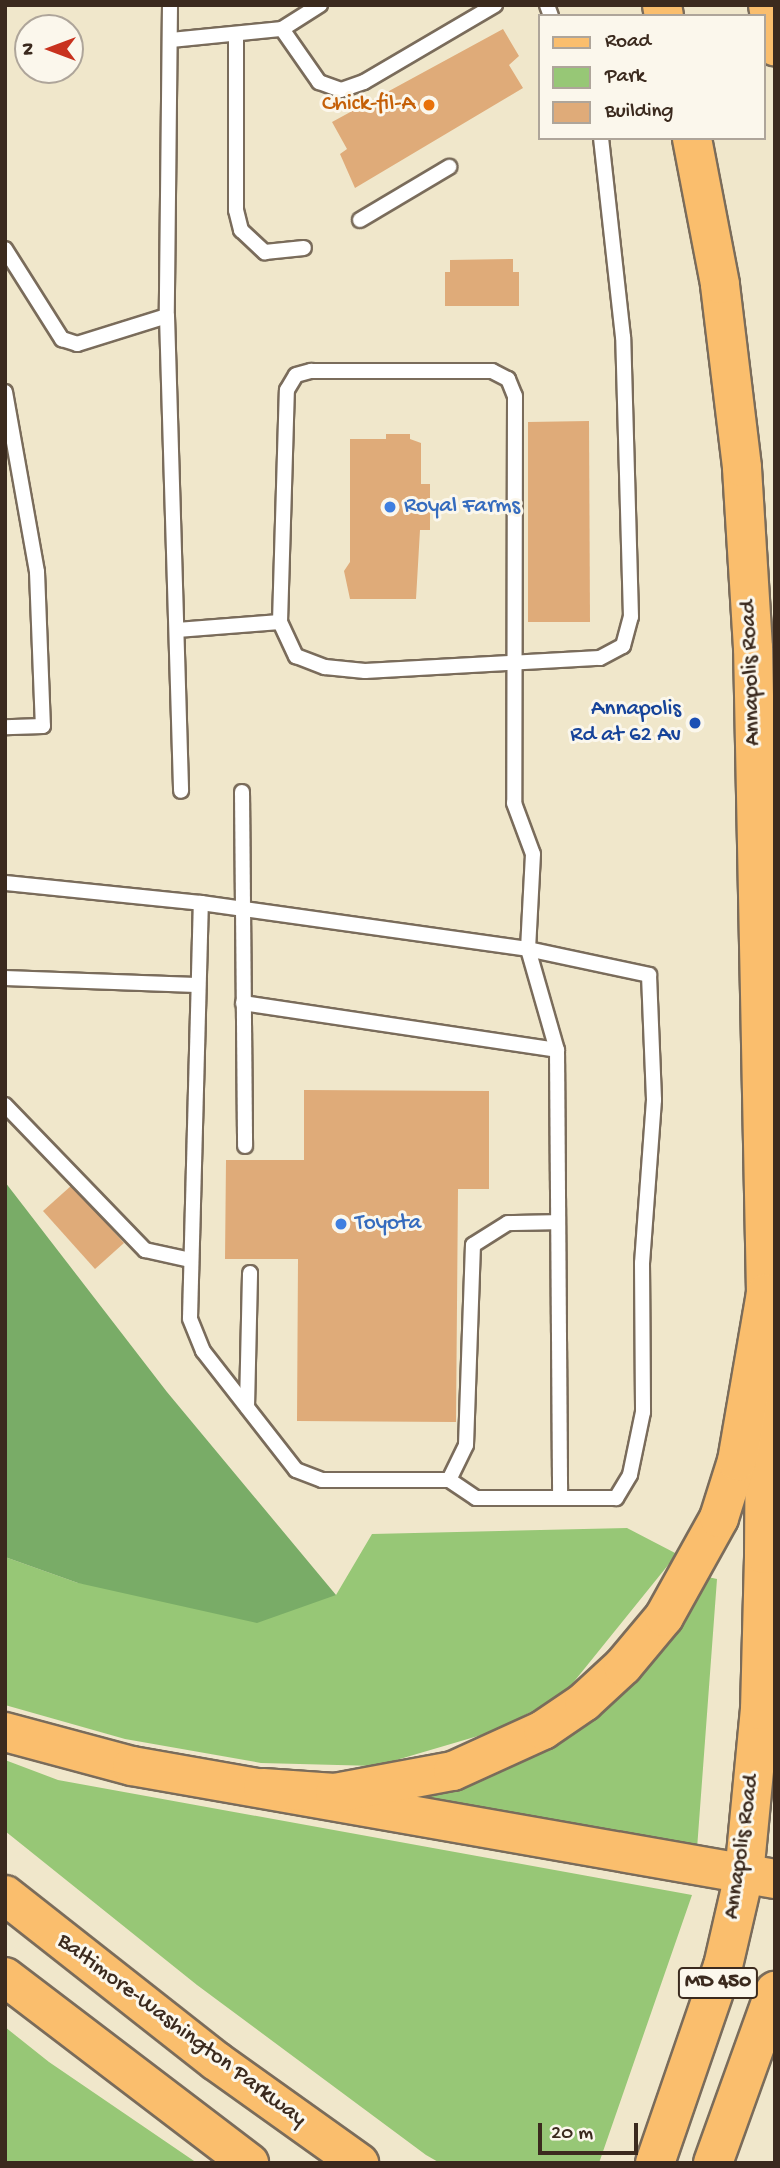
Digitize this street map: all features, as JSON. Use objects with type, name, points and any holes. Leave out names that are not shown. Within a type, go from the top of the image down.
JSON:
[{"type":"main road","name":"Annapolis Road","points":[[655,2163],[723,1966],[760,1877],[766,1293],[766,879],[742,467],[720,284],[692,140]]},
{"type":"main road","points":[[263,1788],[335,1793],[453,1771],[542,1730],[584,1702],[623,1666],[664,1617],[719,1518],[737,1461],[766,1293]]},
{"type":"main road","points":[[5,1732],[132,1766],[760,1877]]},
{"type":"main road","name":"Baltimore-Washington Parkway","points":[[5,1895],[216,2061],[359,2163]]},
{"type":"main road","points":[[5,1978],[249,2163]]},
{"type":"main road","name":"MD 450","points":[[712,2163],[775,1991]]},
{"type":"lane","points":[[170,5],[167,316],[181,791]]},
{"type":"lane","points":[[171,40],[236,37],[282,29],[320,5]]},
{"type":"lane","points":[[282,29],[318,82],[341,90],[364,82],[495,5]]},
{"type":"lane","points":[[236,37],[236,210],[241,230],[265,252],[304,248]]},
{"type":"lane","points":[[560,1497],[557,1050],[528,949],[533,854],[514,803],[515,665],[515,396],[508,379],[492,371],[311,371],[296,375],[287,390],[280,622],[296,656],[325,667],[365,671],[515,665],[600,658],[623,646],[631,617],[623,337],[601,140]]},
{"type":"lane","points":[[360,220],[449,167]]},
{"type":"lane","points":[[5,249],[62,339],[77,344],[167,316]]},
{"type":"lane","points":[[5,392],[37,572],[43,726],[5,727]]},
{"type":"lane","points":[[177,630],[280,622]]},
{"type":"lane","points":[[242,792],[245,1146]]},
{"type":"lane","points":[[5,883],[244,906],[528,949],[649,975],[654,1100],[642,1263],[643,1412],[630,1475],[616,1498],[476,1498],[449,1480],[322,1480],[296,1469],[203,1351],[190,1318],[196,985],[201,902]]},
{"type":"lane","points":[[5,978],[196,985]]},
{"type":"lane","points":[[243,1003],[557,1050]]},
{"type":"lane","points":[[5,1105],[145,1250],[190,1260]]},
{"type":"lane","points":[[449,1480],[466,1445],[473,1245],[508,1223],[558,1222]]},
{"type":"lane","points":[[247,1407],[250,1273]]},
{"type":"green space","points":[[5,1182],[167,1392],[336,1595],[257,1623],[78,1583],[5,1557]]},
{"type":"green space","points":[[627,1528],[677,1554],[564,1694],[495,1731],[376,1766],[261,1763],[125,1739],[5,1705],[5,1557],[78,1583],[336,1595],[372,1534]]},
{"type":"green space","points":[[708,1577],[717,1579],[697,1849],[405,1801],[660,1649]]},
{"type":"green space","points":[[5,1760],[58,1780],[692,1895],[599,2163],[440,2163],[426,2155],[197,1985],[5,1831]]},
{"type":"green space","points":[[5,2027],[49,2062],[197,2163],[5,2163]]},
{"type":"building","name":"Chick-fil-A","points":[[503,29],[519,56],[509,65],[523,88],[355,188],[340,154],[347,149],[332,122]]},
{"type":"building","points":[[513,259],[513,272],[519,272],[519,306],[445,306],[445,272],[450,272],[450,260]]},
{"type":"building","name":"Royal Farms","points":[[589,421],[590,622],[528,622],[528,422]]},
{"type":"building","name":"Royal Farms","points":[[386,434],[410,434],[410,439],[421,443],[421,484],[430,484],[430,530],[420,530],[416,599],[350,599],[344,571],[350,562],[350,439],[386,439]]},
{"type":"building","name":"Toyota","points":[[304,1090],[489,1091],[489,1189],[458,1189],[456,1422],[297,1421],[298,1259],[225,1259],[226,1160],[304,1160]]},
{"type":"building","points":[[72,1185],[124,1243],[95,1269],[43,1211]]},
{"type":"place","name":"Chick-fil-A","points":[[429,105]]},
{"type":"place","name":"Royal Farms","points":[[390,507]]},
{"type":"place","name":"Annapolis Rd at 62 Av","points":[[695,723]]},
{"type":"place","name":"Toyota","points":[[341,1224]]}]
